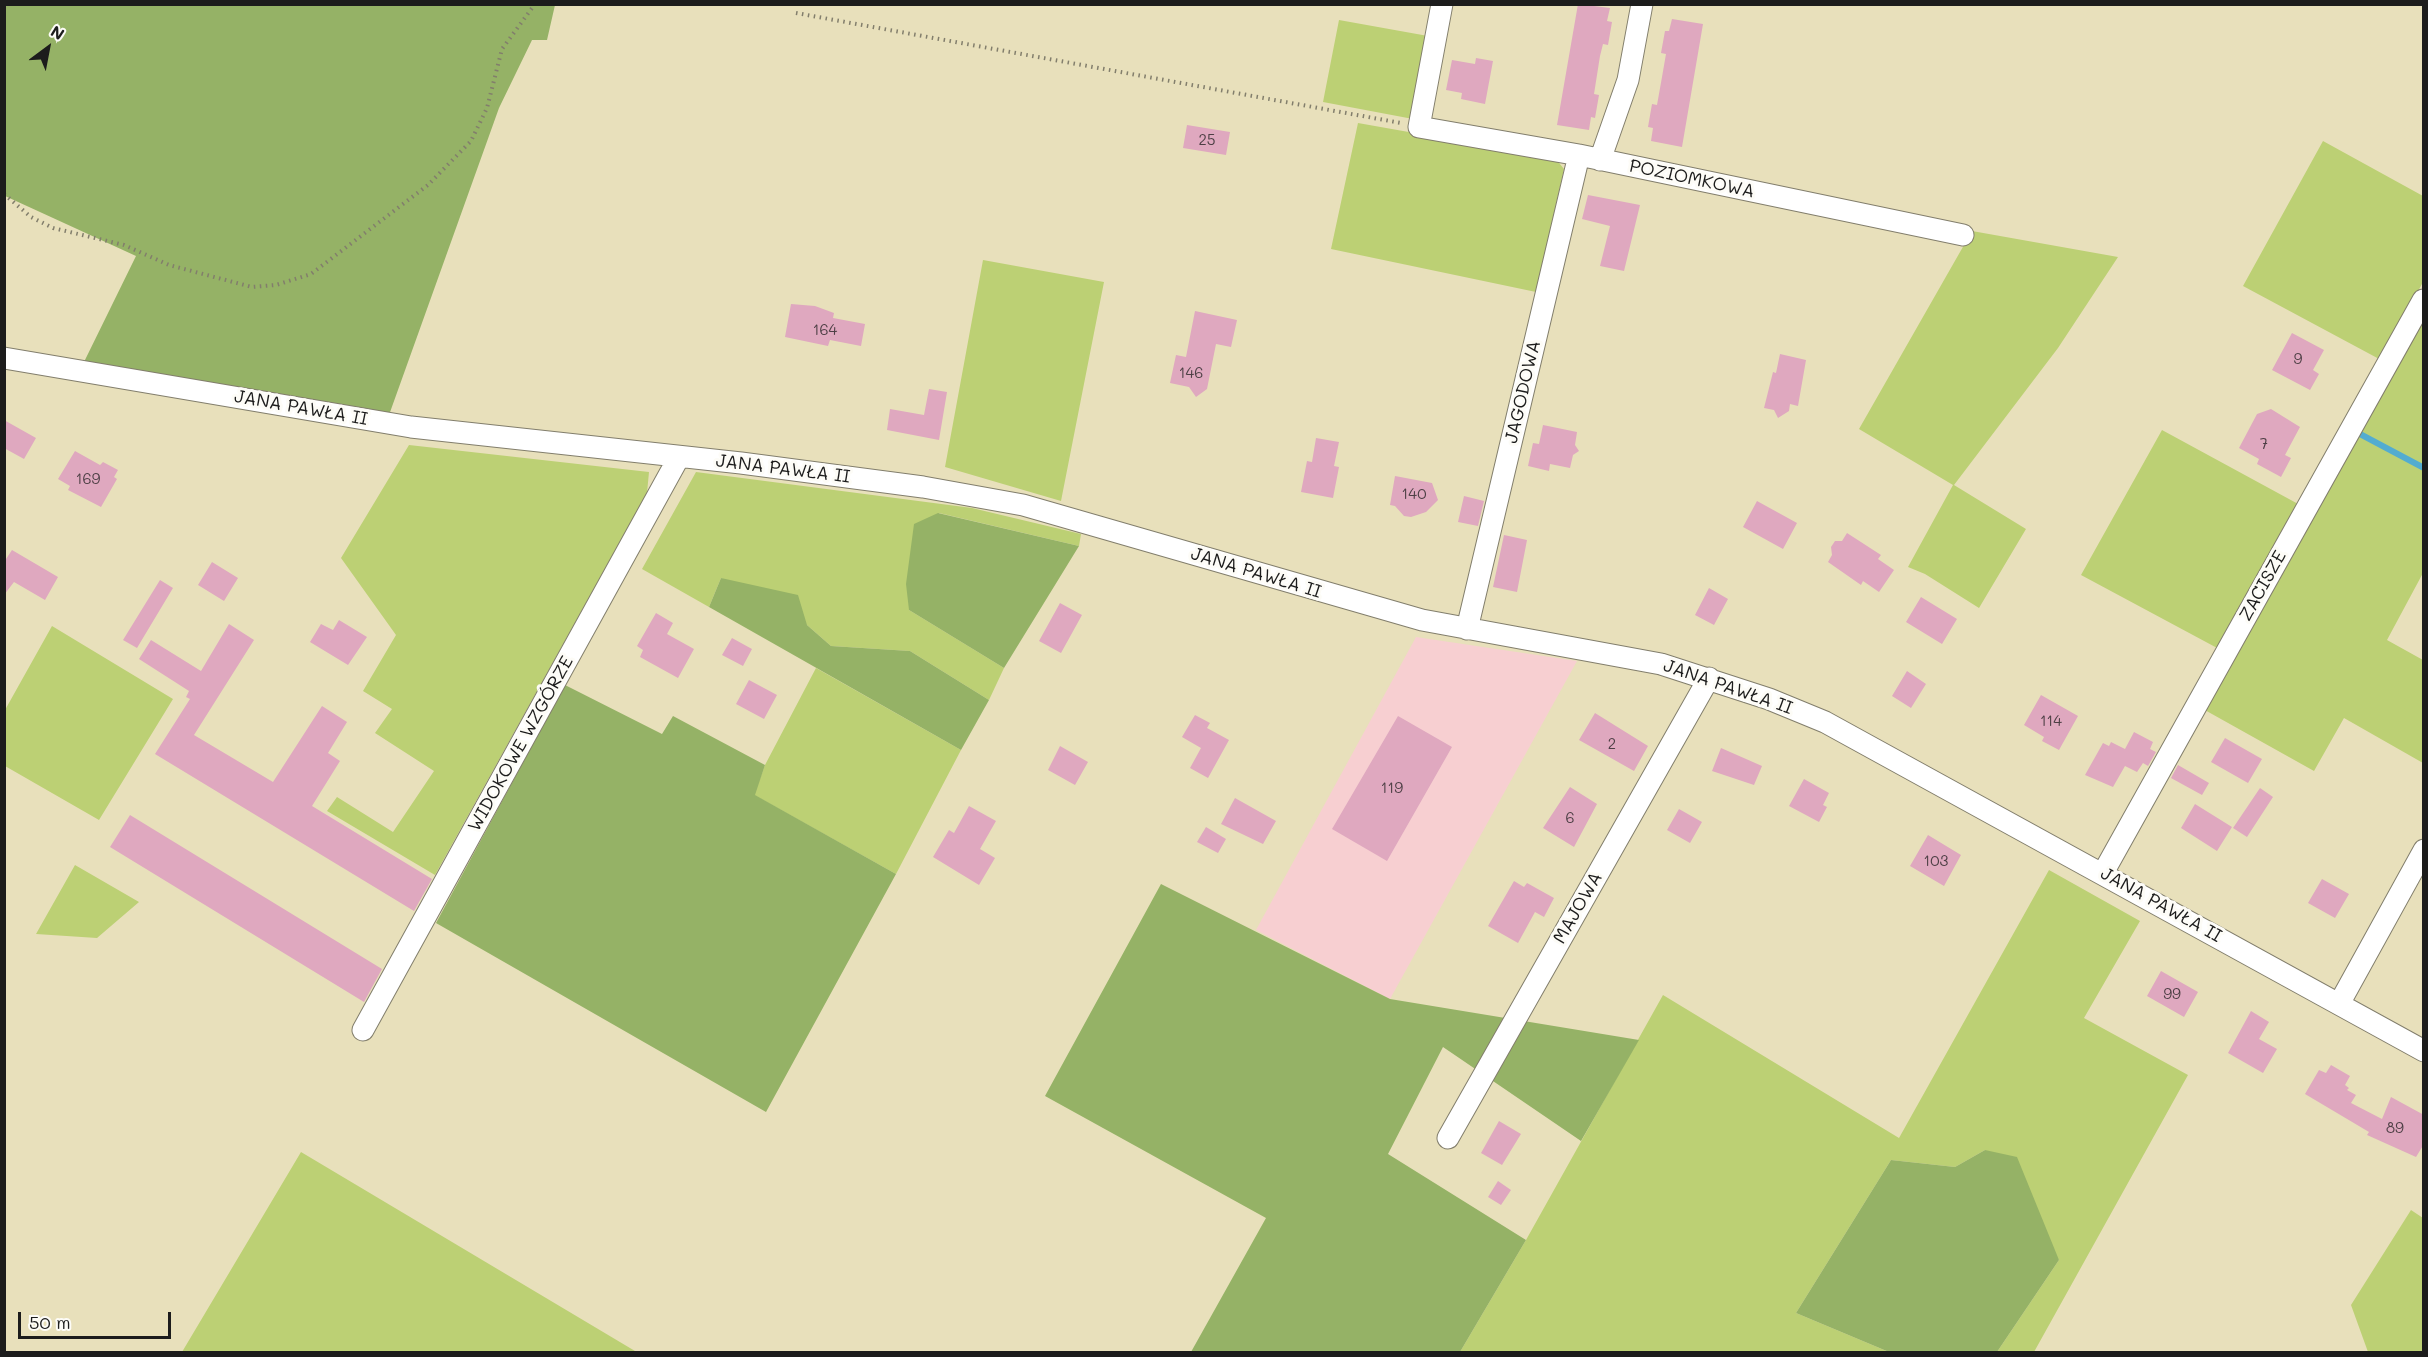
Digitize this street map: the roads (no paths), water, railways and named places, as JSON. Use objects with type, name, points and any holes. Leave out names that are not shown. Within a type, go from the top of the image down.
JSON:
[{"type":"street","name":"POZIOMKOWA","points":[[1442,4],[1419,127],[1600,159],[1963,235]]},
{"type":"street","points":[[1600,159],[1628,80],[1642,4]]},
{"type":"street","name":"JAGODOWA","points":[[1467,629],[1579,155]]},
{"type":"street","name":"ZACISZE","points":[[2103,873],[2423,300]]},
{"type":"street","name":"JANA PAWŁA II","points":[[4,358],[411,427],[923,487],[1023,505],[1320,593],[1422,620],[1661,664],[1709,678],[1825,722],[2424,1051]]},
{"type":"street","name":"WIDOKOWE WZGÓRZE","points":[[363,1030],[679,457]]},
{"type":"street","name":"MAJOWA","points":[[1448,1138],[1709,678]]},
{"type":"street","points":[[2338,1004],[2424,850]]},
{"type":"waterway","points":[[2360,434],[2424,468]]}]
